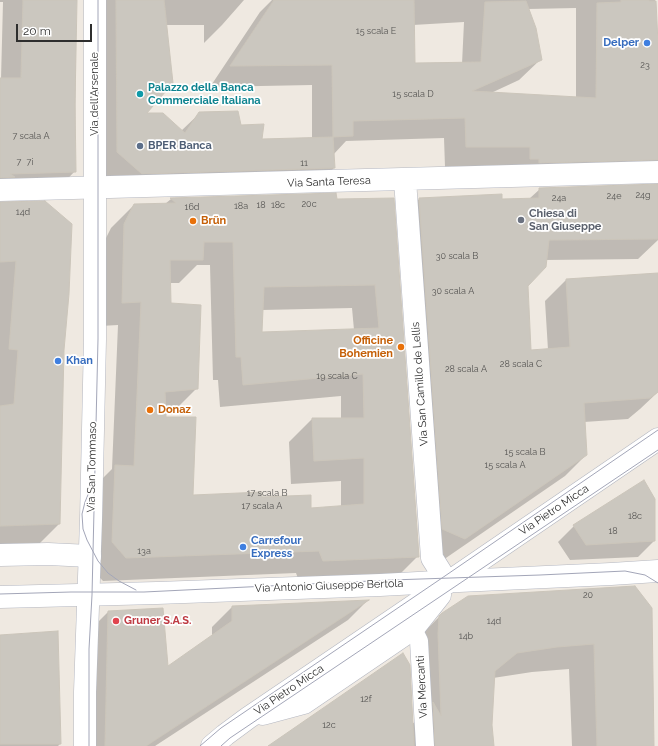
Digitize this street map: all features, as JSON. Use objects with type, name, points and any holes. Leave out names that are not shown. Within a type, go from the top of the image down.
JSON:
[{"type":"street","name":"Via dell'Arsenale","points":[[95,0],[95,188]]},
{"type":"street","name":"Via Santa Teresa","points":[[0,190],[658,172]]},
{"type":"street","name":"Via San Camillo de Lellis","points":[[405,180],[432,558],[444,577],[450,581]]},
{"type":"street","name":"Via San Tommaso","points":[[85,746],[85,692],[95,347],[95,188]]},
{"type":"street","name":"Via Pietro Micca","points":[[212,746],[248,718],[658,439]]},
{"type":"street","points":[[0,555],[48,554],[90,556]]},
{"type":"street","name":"Via Antonio Giuseppe Bertola","points":[[0,596],[157,594],[537,578],[658,571]]},
{"type":"street","name":"Via Pietro Micca","points":[[248,718],[304,703],[413,629],[450,581]]},
{"type":"street","name":"Via Mercanti","points":[[413,629],[419,641],[425,746]]},
{"type":"building","points":[[23,0],[77,0],[75,103],[76,172],[10,174],[15,177],[0,178],[0,78],[21,78]]},
{"type":"building","name":"Palazzo della Banca Commerciale Italiana","points":[[116,0],[164,0],[173,83],[147,113],[163,113],[185,133],[199,112],[238,111],[241,125],[264,124],[262,139],[333,137],[335,168],[142,174],[117,152]]},
{"type":"building","points":[[274,0],[414,0],[415,63],[481,62],[485,2],[526,1],[536,28],[542,60],[472,91],[596,98],[597,3],[621,2],[621,0],[656,1],[658,43],[658,160],[539,163],[539,159],[530,159],[530,147],[466,147],[465,118],[353,121],[353,136],[333,137],[332,65],[230,66]]},
{"type":"building","points":[[658,184],[658,239],[549,240],[546,267],[528,286],[531,350],[570,347],[566,279],[658,273],[658,392],[650,398],[584,403],[587,455],[465,539],[442,529],[419,198],[502,194],[502,199],[539,198],[539,188]]},
{"type":"building","points":[[336,193],[337,199],[394,198],[419,557],[323,561],[319,551],[126,558],[112,542],[115,465],[134,466],[141,302],[122,303],[124,224],[134,204],[176,203],[170,198]],"holes":[[[204,242],[233,242],[236,357],[241,357],[243,385],[363,374],[364,418],[312,418],[314,461],[364,458],[364,504],[311,508],[311,495],[262,497],[262,492],[193,495],[196,417],[166,417],[165,392],[198,389],[201,305],[171,303],[170,260],[203,260]],[[375,285],[379,328],[262,332],[264,287]]]},
{"type":"building","points":[[45,201],[72,224],[69,294],[64,350],[60,524],[0,526],[0,406],[14,404],[18,350],[9,349],[16,261],[0,262],[0,202]]},
{"type":"building","points":[[644,480],[655,499],[655,541],[586,545],[573,525]]},
{"type":"building","points":[[635,586],[652,608],[654,746],[597,746],[594,644],[557,647],[517,653],[495,671],[492,725],[494,746],[435,746],[433,702],[441,716],[438,634],[439,616],[442,613],[468,596]]},
{"type":"building","points":[[369,600],[146,746],[105,746],[108,611],[163,608],[168,666],[232,621],[232,606]]},
{"type":"building","points":[[58,631],[61,744],[0,744],[0,635]]},
{"type":"building","points":[[403,653],[410,665],[414,746],[268,746]]},
{"type":"tram line","points":[[89,746],[89,649],[92,595],[98,339],[98,0]]},
{"type":"tram line","points":[[200,746],[221,728],[658,430]]},
{"type":"tram line","points":[[221,746],[230,738],[658,450]]},
{"type":"tram line","points":[[92,485],[82,514],[83,529],[87,540],[98,561],[108,573],[136,590]]},
{"type":"tram line","points":[[0,594],[144,592],[391,580],[625,571],[645,575],[658,583]]},
{"type":"place","name":"Delper","points":[[647,43]]},
{"type":"place","name":"Palazzo della Banca Commerciale Italiana","points":[[140,94]]},
{"type":"place","name":"BPER Banca","points":[[140,146]]},
{"type":"place","name":"Chiesa di San Giuseppe","points":[[521,220]]},
{"type":"place","name":"Brün","points":[[193,221]]},
{"type":"place","name":"Officine Bohemien","points":[[401,347]]},
{"type":"place","name":"Khan","points":[[58,361]]},
{"type":"place","name":"Donaz","points":[[150,410]]},
{"type":"place","name":"Carrefour Express","points":[[243,547]]},
{"type":"place","name":"Gruner S.A.S.","points":[[116,621]]}]
